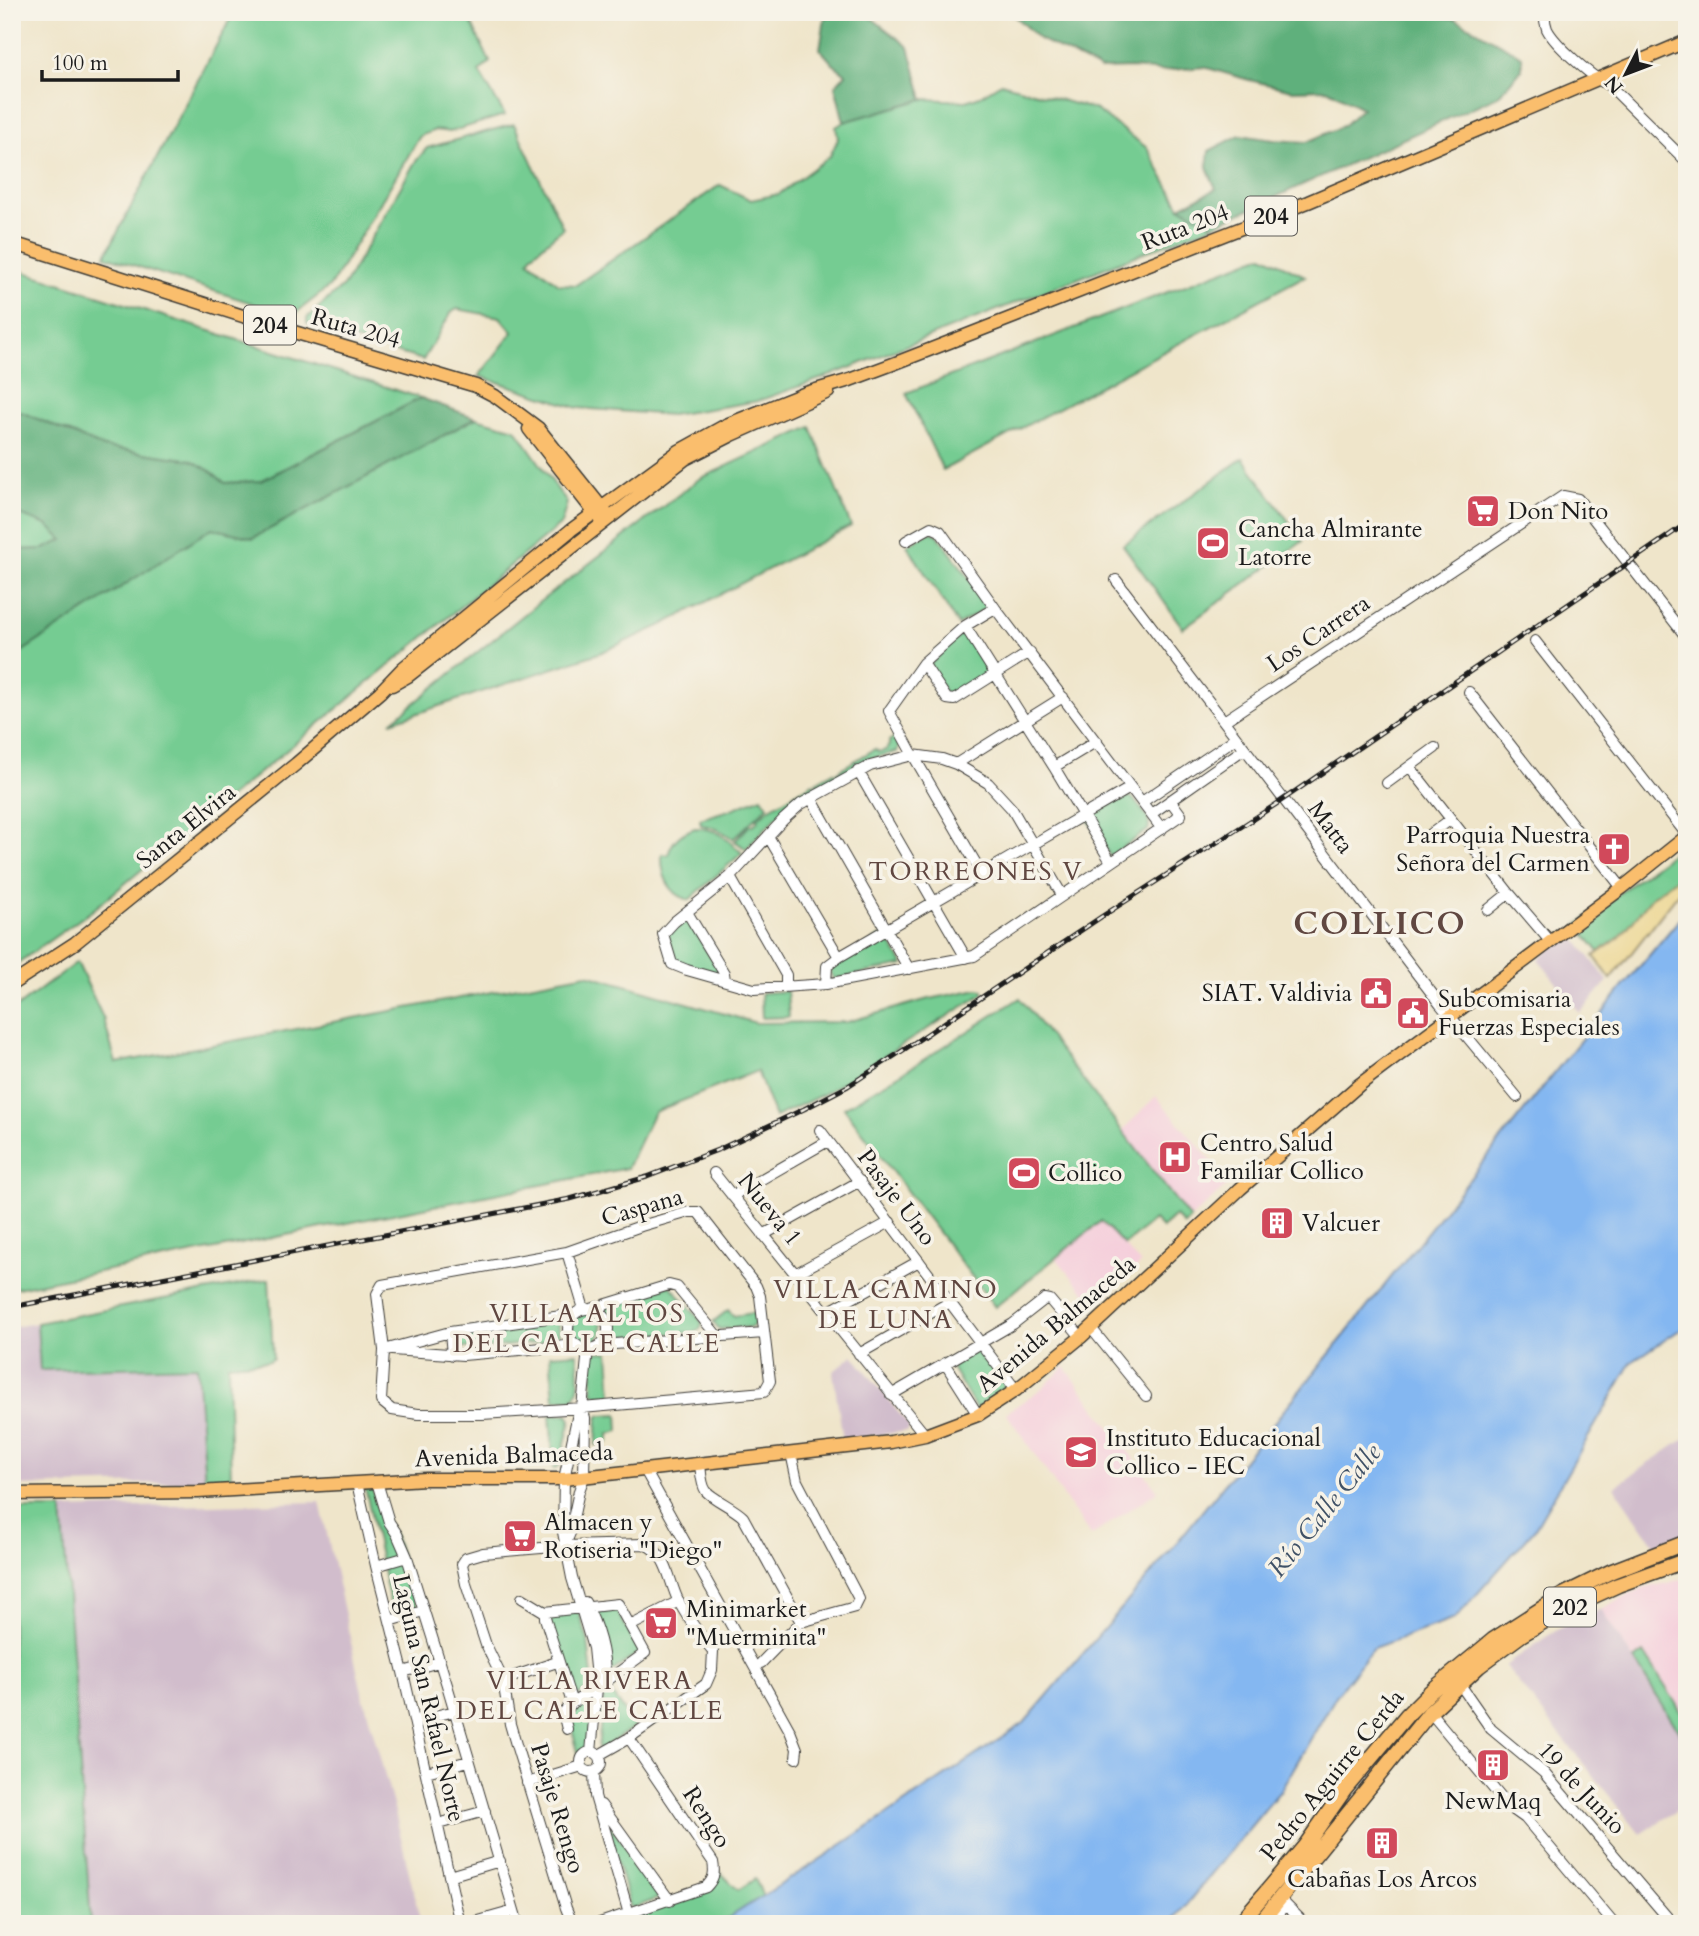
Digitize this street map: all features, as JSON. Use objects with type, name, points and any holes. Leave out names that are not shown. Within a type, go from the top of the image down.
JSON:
[{"type":"highway","name":"Pedro Aguirre Cerda","points":[[1259,1924],[1305,1846],[1345,1788],[1430,1692],[1516,1625],[1563,1595],[1638,1560],[1687,1542]]},
{"type":"highway","name":"Pedro Aguirre Cerda","points":[[1239,1924],[1288,1886],[1430,1712],[1459,1683],[1511,1643],[1567,1608],[1618,1584],[1687,1560]]},
{"type":"highway","points":[[1459,1683],[1461,1667]]},
{"type":"main road","name":"Ruta 204","points":[[598,509],[679,451],[726,425],[806,393],[850,380],[1308,202],[1687,41]]},
{"type":"main road","name":"Ruta 204","points":[[12,243],[287,330],[465,382],[495,396],[538,428],[589,492],[598,509]]},
{"type":"main road","name":"Ruta 204","points":[[521,416],[571,485],[607,520],[685,459],[732,435],[812,401],[850,380]]},
{"type":"main road","points":[[570,530],[577,520],[579,508],[571,485]]},
{"type":"main road","points":[[589,492],[602,493],[626,488]]},
{"type":"main road","name":"Santa Elvira","points":[[12,984],[75,943],[296,764],[380,692],[403,668],[598,509]]},
{"type":"main road","name":"Santa Elvira","points":[[380,692],[408,676],[607,520]]},
{"type":"main road","name":"Avenida Balmaceda","points":[[12,1494],[198,1492],[426,1479],[564,1479],[891,1442],[925,1435],[978,1415],[1016,1390],[1086,1332],[1240,1189],[1359,1084],[1622,888],[1687,836]]},
{"type":"street","points":[[1545,12],[1549,33],[1597,80],[1610,86],[1687,162]]},
{"type":"street","name":"Los Carrera","points":[[1224,721],[1563,496],[1578,499],[1687,638]]},
{"type":"street","points":[[906,541],[931,527],[940,531],[1162,828]]},
{"type":"street","name":"Matta","points":[[1116,580],[1451,1016],[1517,1097]]},
{"type":"street","points":[[982,874],[889,711],[923,663],[965,626],[995,608]]},
{"type":"street","points":[[965,626],[1111,862]]},
{"type":"street","points":[[1535,641],[1687,836]]},
{"type":"street","points":[[923,663],[947,699],[954,700],[1030,652]]},
{"type":"street","points":[[1469,692],[1622,888]]},
{"type":"street","points":[[956,764],[1063,697]]},
{"type":"street","points":[[1142,802],[1236,737]]},
{"type":"street","points":[[1054,767],[1097,741]]},
{"type":"street","points":[[1387,783],[1435,748]]},
{"type":"street","points":[[1151,814],[1244,749]]},
{"type":"street","points":[[1062,895],[1013,809],[988,783],[956,764],[913,755],[870,766],[801,804],[730,877],[663,934],[673,964],[754,989],[827,984],[974,956],[1181,815],[1170,800]]},
{"type":"street","points":[[1410,767],[1550,941]]},
{"type":"street","points":[[858,772],[965,958]]},
{"type":"street","points":[[827,984],[827,966],[839,957],[1130,788]]},
{"type":"street","points":[[811,798],[909,969]]},
{"type":"street","points":[[1427,837],[1451,819]]},
{"type":"street","points":[[768,836],[839,957]]},
{"type":"street","points":[[730,877],[786,975],[786,986]]},
{"type":"street","points":[[1488,910],[1510,893]]},
{"type":"street","points":[[687,912],[724,973],[725,980]]},
{"type":"street","name":"Pasaje Uno","points":[[820,1130],[1016,1390]]},
{"type":"street","points":[[732,1196],[828,1141]]},
{"type":"street","name":"Nueva 1","points":[[714,1173],[925,1435]]},
{"type":"street","points":[[763,1235],[860,1181]]},
{"type":"street","name":"Caspana","points":[[689,1212],[698,1212],[756,1286],[760,1296],[770,1381],[764,1392],[582,1408],[469,1414],[418,1414],[391,1410],[381,1401],[384,1350],[377,1294],[382,1285],[567,1252],[641,1226],[689,1212]]},
{"type":"street","points":[[795,1275],[890,1222]]},
{"type":"street","points":[[567,1252],[583,1311]]},
{"type":"street","points":[[826,1313],[919,1261]]},
{"type":"street","points":[[384,1350],[450,1332],[583,1311],[669,1285],[677,1287],[718,1337]]},
{"type":"street","points":[[891,1395],[1013,1324],[1045,1299],[1086,1332],[1146,1396]]},
{"type":"street","points":[[859,1354],[950,1302]]},
{"type":"street","points":[[577,1345],[569,1336],[569,1322],[583,1311],[603,1315],[608,1334],[601,1345]]},
{"type":"street","points":[[450,1332],[452,1355]]},
{"type":"street","points":[[384,1350],[463,1355],[577,1345],[588,1349],[601,1345],[764,1333]]},
{"type":"street","points":[[582,1766],[587,1771],[594,1772],[601,1764],[595,1753],[601,1685],[584,1607],[572,1578],[563,1532],[564,1479],[582,1408],[588,1349]]},
{"type":"street","points":[[945,1363],[978,1415]]},
{"type":"street","points":[[565,1546],[584,1477],[582,1408]]},
{"type":"street","points":[[761,1662],[801,1622],[855,1607],[859,1600],[797,1481],[791,1453]]},
{"type":"street","points":[[700,1464],[707,1493],[735,1509],[743,1517],[801,1622]]},
{"type":"street","points":[[645,1470],[790,1731],[797,1749],[796,1758]]},
{"type":"street","points":[[377,1482],[389,1522],[407,1557],[518,1924]]},
{"type":"street","name":"Laguna San Rafael Norte","points":[[357,1483],[460,1924]]},
{"type":"street","points":[[565,1546],[644,1544],[654,1548],[661,1556],[679,1601],[713,1651],[712,1670],[706,1684],[629,1738],[583,1757],[582,1766]]},
{"type":"street","name":"Pasaje Rengo","points":[[565,1546],[483,1553],[466,1558],[463,1564],[466,1584],[486,1645],[503,1680],[510,1724],[566,1908],[576,1924]]},
{"type":"street","points":[[376,1566],[407,1557]]},
{"type":"street","points":[[522,1598],[545,1612],[618,1604],[645,1653],[572,1703],[563,1713],[568,1729]]},
{"type":"street","points":[[630,1626],[679,1601]]},
{"type":"street","points":[[390,1620],[423,1611]]},
{"type":"street","points":[[545,1612],[557,1662],[572,1703]]},
{"type":"street","points":[[403,1672],[439,1662]]},
{"type":"street","points":[[503,1680],[557,1662]]},
{"type":"street","name":"19 de Junio","points":[[1459,1683],[1491,1729],[1545,1773],[1676,1924]]},
{"type":"street","points":[[414,1721],[455,1711]]},
{"type":"street","points":[[1430,1712],[1508,1806],[1525,1818],[1614,1924]]},
{"type":"street","name":"Rengo","points":[[629,1738],[713,1862],[715,1872],[713,1880],[706,1887],[629,1914]]},
{"type":"street","points":[[426,1772],[469,1761]]},
{"type":"street","points":[[527,1783],[582,1766]]},
{"type":"street","points":[[594,1772],[595,1796],[629,1914],[597,1924]]},
{"type":"street","points":[[595,1796],[670,1900]]},
{"type":"street","points":[[438,1824],[485,1811]]},
{"type":"street","points":[[449,1876],[500,1861]]},
{"type":"street","points":[[1271,1924],[1275,1897]]},
{"type":"street","points":[[1275,1897],[1305,1924]]},
{"type":"street","points":[[468,1924],[514,1911]]},
{"type":"street","points":[[1676,1924],[1687,1919]]},
{"type":"shaded area","points":[[1571,933],[1608,981],[1580,1013],[1538,959]]},
{"type":"shaded area","name":"Centro Salud Familiar Collico","points":[[1156,1096],[1230,1183],[1190,1219],[1122,1131]]},
{"type":"shaded area","points":[[1101,1221],[1141,1264],[1095,1305],[1056,1258]]},
{"type":"shaded area","points":[[37,1323],[40,1370],[198,1366],[205,1482],[12,1486],[12,1327]]},
{"type":"shaded area","points":[[853,1355],[909,1426],[908,1431],[843,1440],[833,1372]]},
{"type":"shaded area","name":"Instituto Educacional Collico - IEC","points":[[1065,1367],[1158,1491],[1091,1536],[1006,1413],[1041,1389]]},
{"type":"shaded area","points":[[1687,1437],[1687,1533],[1655,1546],[1614,1487]]},
{"type":"shaded area","points":[[320,1502],[362,1692],[395,1812],[421,1924],[91,1924],[62,1509]]},
{"type":"shaded area","points":[[1687,1578],[1687,1744],[1601,1609],[1638,1590]]},
{"type":"shaded area","points":[[1601,1609],[1687,1744],[1687,1804],[1640,1834],[1505,1666],[1569,1623]]},
{"type":"green space","points":[[234,12],[321,12],[335,15],[338,12],[466,12],[490,62],[479,72],[505,115],[450,132],[435,130],[420,136],[329,287],[292,316],[105,256]]},
{"type":"green space","points":[[823,12],[868,12],[869,16],[909,47],[923,99],[844,122],[835,86],[846,74],[820,49],[825,18]]},
{"type":"green space","points":[[1010,12],[1321,12],[1348,16],[1418,12],[1456,19],[1522,56],[1522,69],[1498,96],[1214,225],[1180,207],[1216,189],[1207,167],[1209,151],[1240,135],[1307,142],[1343,126],[1362,108],[1327,89],[1292,90],[1204,67],[1161,71],[1100,69],[1039,39]]},
{"type":"green space","points":[[1001,83],[1096,110],[1147,148],[1180,207],[1214,225],[834,374],[758,401],[671,415],[578,408],[479,376],[513,332],[500,317],[457,309],[451,313],[423,360],[320,330],[307,323],[307,318],[345,284],[415,162],[427,148],[514,124],[563,228],[533,254],[529,261],[559,284],[576,285],[720,185],[751,200],[779,194],[830,156],[838,139],[836,127],[844,122],[923,99],[966,101]]},
{"type":"green space","points":[[1263,255],[1305,276],[943,470],[906,393]]},
{"type":"green space","points":[[12,268],[421,398],[260,481],[225,483],[191,460],[103,447],[19,411],[12,415]]},
{"type":"green space","points":[[421,398],[476,418],[253,538],[212,528],[12,658],[12,555],[16,550],[44,549],[63,540],[47,525],[12,512],[12,415],[19,411],[103,447],[191,460],[225,483],[261,481]]},
{"type":"green space","points":[[476,418],[516,429],[567,503],[561,524],[93,910],[12,967],[12,658],[212,528],[253,538]]},
{"type":"green space","points":[[811,427],[851,526],[660,626],[602,652],[391,722],[542,600],[699,479]]},
{"type":"green space","name":"Cancha Almirante Latorre","points":[[1243,458],[1303,541],[1183,628],[1123,545]]},
{"type":"green space","points":[[12,512],[47,525],[64,540],[44,549],[16,550],[12,555]]},
{"type":"green space","points":[[930,532],[937,534],[986,601],[985,609],[958,625],[907,545]]},
{"type":"green space","points":[[964,635],[990,672],[949,698],[928,666],[959,636]]},
{"type":"green space","points":[[895,737],[899,746],[897,752],[869,759],[818,786],[816,782],[834,772],[835,774],[875,749],[879,752],[886,750],[889,741]]},
{"type":"green space","points":[[813,783],[816,788],[786,808],[746,849],[735,841],[770,808]]},
{"type":"green space","points":[[762,797],[768,806],[733,839],[718,829],[701,825],[700,819]]},
{"type":"green space","points":[[1123,797],[1131,797],[1143,810],[1149,826],[1148,830],[1110,856],[1087,818]]},
{"type":"green space","points":[[695,828],[716,832],[742,853],[689,900],[676,893],[667,882],[662,854],[668,855],[678,838]]},
{"type":"green space","points":[[1687,842],[1687,870],[1652,897],[1620,937],[1599,952],[1577,925]]},
{"type":"green space","points":[[688,919],[722,976],[678,963],[676,960],[668,938],[669,933]]},
{"type":"green space","points":[[885,934],[904,965],[835,979],[831,974],[831,967]]},
{"type":"green space","points":[[77,962],[104,1020],[116,1063],[587,974],[756,1023],[847,1022],[925,1000],[978,989],[983,990],[983,994],[824,1094],[775,1117],[757,1071],[654,1112],[627,1168],[12,1289],[12,1011]]},
{"type":"green space","points":[[787,991],[789,1017],[762,1018],[761,993]]},
{"type":"green space","name":"Collico","points":[[1020,998],[1190,1219],[1184,1225],[1175,1216],[1162,1228],[1154,1220],[1124,1245],[1101,1221],[995,1307],[844,1108]]},
{"type":"green space","points":[[269,1279],[273,1358],[269,1361],[228,1364],[231,1478],[205,1482],[197,1366],[40,1370],[37,1323]]},
{"type":"green space","points":[[670,1285],[702,1322],[701,1328],[695,1332],[612,1338],[609,1336],[610,1327],[604,1307]]},
{"type":"green space","points":[[728,1310],[734,1316],[754,1313],[755,1323],[752,1327],[719,1329],[713,1322]]},
{"type":"green space","points":[[587,1313],[598,1317],[602,1328],[598,1339],[587,1343],[576,1339],[572,1328],[576,1317]]},
{"type":"green space","points":[[556,1320],[559,1338],[554,1341],[484,1348],[457,1348],[454,1345],[453,1338],[459,1334]]},
{"type":"green space","points":[[981,1347],[1010,1385],[1010,1392],[976,1409],[951,1366]]},
{"type":"green space","points":[[597,1352],[609,1352],[612,1396],[599,1396],[593,1392],[592,1356]]},
{"type":"green space","points":[[577,1353],[579,1377],[576,1394],[573,1399],[554,1400],[550,1355]]},
{"type":"green space","points":[[568,1414],[571,1420],[560,1462],[554,1469],[550,1415]]},
{"type":"green space","points":[[618,1414],[619,1431],[609,1434],[609,1442],[596,1445],[598,1418],[601,1415]]},
{"type":"green space","points":[[365,1487],[372,1487],[375,1503],[394,1535],[417,1606],[415,1610],[397,1615],[392,1612]]},
{"type":"green space","points":[[12,1509],[62,1509],[91,1924],[12,1924]]},
{"type":"green space","points":[[616,1609],[640,1652],[607,1675],[592,1612]]},
{"type":"green space","points":[[578,1611],[588,1640],[593,1685],[573,1699],[549,1614]]},
{"type":"green space","points":[[1644,1653],[1687,1721],[1687,1744],[1634,1660]]},
{"type":"green space","points":[[606,1685],[635,1726],[600,1750],[598,1749]]},
{"type":"green space","points":[[587,1699],[593,1700],[587,1749],[579,1756],[567,1711]]},
{"type":"green space","points":[[608,1823],[661,1893],[659,1898],[634,1908],[630,1906],[606,1825]]},
{"type":"green space","points":[[719,1871],[738,1890],[755,1879],[763,1896],[719,1924],[614,1924],[709,1891],[715,1884]]},
{"type":"sand","points":[[1687,870],[1687,882],[1611,979],[1594,956],[1620,937],[1652,897]]},
{"type":"water","name":"Río Calle Calle","points":[[1687,910],[1687,1325],[1632,1362],[1534,1530],[1455,1619],[1373,1648],[1336,1696],[1281,1790],[1170,1924],[719,1924],[1024,1723],[1161,1562]]},
{"type":"railway","points":[[12,1307],[570,1199],[647,1177],[720,1149],[848,1086],[899,1053],[1101,917],[1275,805],[1687,523]]},
{"type":"place","name":"Don Nito","points":[[1483,511]]},
{"type":"place","name":"Cancha Almirante Latorre","points":[[1213,543]]},
{"type":"place","name":"Parroquia Nuestra Señora del Carmen","points":[[1614,849]]},
{"type":"place","name":"SIAT. Valdivia","points":[[1376,993]]},
{"type":"place","name":"Subcomisaria Fuerzas Especiales","points":[[1413,1013]]},
{"type":"place","name":"Centro Salud Familiar Collico","points":[[1175,1157]]},
{"type":"place","name":"Collico","points":[[1024,1173]]},
{"type":"place","name":"Valcuer","points":[[1277,1223]]},
{"type":"place","name":"Instituto Educacional Collico - IEC","points":[[1081,1452]]},
{"type":"place","name":"Almacen y Rotiseria \"Diego\"","points":[[520,1536]]},
{"type":"place","name":"Minimarket \"Muerminita\"","points":[[661,1623]]},
{"type":"place","name":"NewMaq","points":[[1493,1765]]},
{"type":"place","name":"Cabañas Los Arcos","points":[[1382,1843]]},
{"type":"district","name":"TORREONES V","points":[[976,871]]},
{"type":"district","name":"COLLICO","points":[[1380,923]]},
{"type":"district","name":"VILLA CAMINO DE LUNA","points":[[886,1304]]},
{"type":"district","name":"VILLA ALTOS DEL CALLE CALLE","points":[[587,1328]]},
{"type":"district","name":"VILLA RIVERA DEL CALLE CALLE","points":[[590,1695]]}]
